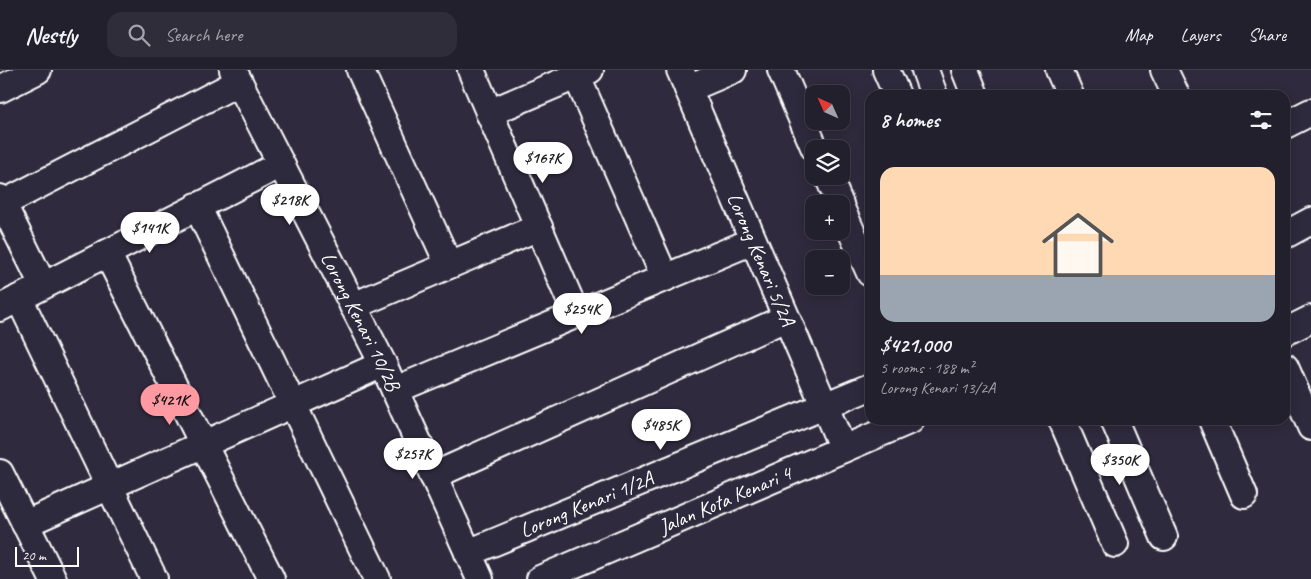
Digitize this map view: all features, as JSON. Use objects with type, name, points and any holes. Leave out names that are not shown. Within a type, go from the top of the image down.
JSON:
[{"type":"street","points":[[8,80],[38,70]]},
{"type":"street","points":[[360,70],[449,265]]},
{"type":"street","points":[[471,70],[576,314]]},
{"type":"street","points":[[684,80],[733,70]]},
{"type":"street","points":[[781,70],[812,140]]},
{"type":"street","points":[[886,70],[895,90]]},
{"type":"street","points":[[929,82],[952,70]]},
{"type":"street","points":[[964,70],[973,90]]},
{"type":"street","points":[[1060,70],[1068,90]]},
{"type":"street","points":[[489,113],[581,72],[664,278]]},
{"type":"street","points":[[43,285],[1,202],[236,76]]},
{"type":"street","name":"Lorong Kenari 10/2B","points":[[236,76],[383,364],[480,579]]},
{"type":"street","name":"Lorong Kenari 5/2A","points":[[684,80],[843,449]]},
{"type":"street","points":[[1290,122],[1311,112]]},
{"type":"street","points":[[154,579],[110,486],[9,303],[281,164]]},
{"type":"street","points":[[197,206],[377,579]]},
{"type":"street","points":[[1290,232],[1311,221]]},
{"type":"street","points":[[354,306],[539,227]]},
{"type":"street","points":[[850,228],[865,262]]},
{"type":"street","points":[[395,390],[754,241]]},
{"type":"street","points":[[107,253],[271,579]]},
{"type":"street","points":[[434,476],[786,318]]},
{"type":"street","points":[[1290,330],[1311,320]]},
{"type":"street","points":[[25,524],[383,364]]},
{"type":"street","points":[[1290,379],[1311,428]]},
{"type":"street","name":"Lorong Kenari 1/2A","points":[[468,553],[865,389]]},
{"type":"street","name":"Jalan Kota Kenari 4","points":[[540,579],[898,425]]},
{"type":"street","points":[[1064,425],[1115,544]]},
{"type":"street","points":[[1116,425],[1164,537]]},
{"type":"street","points":[[1214,425],[1244,495]]},
{"type":"street","points":[[0,473],[53,579]]}]
